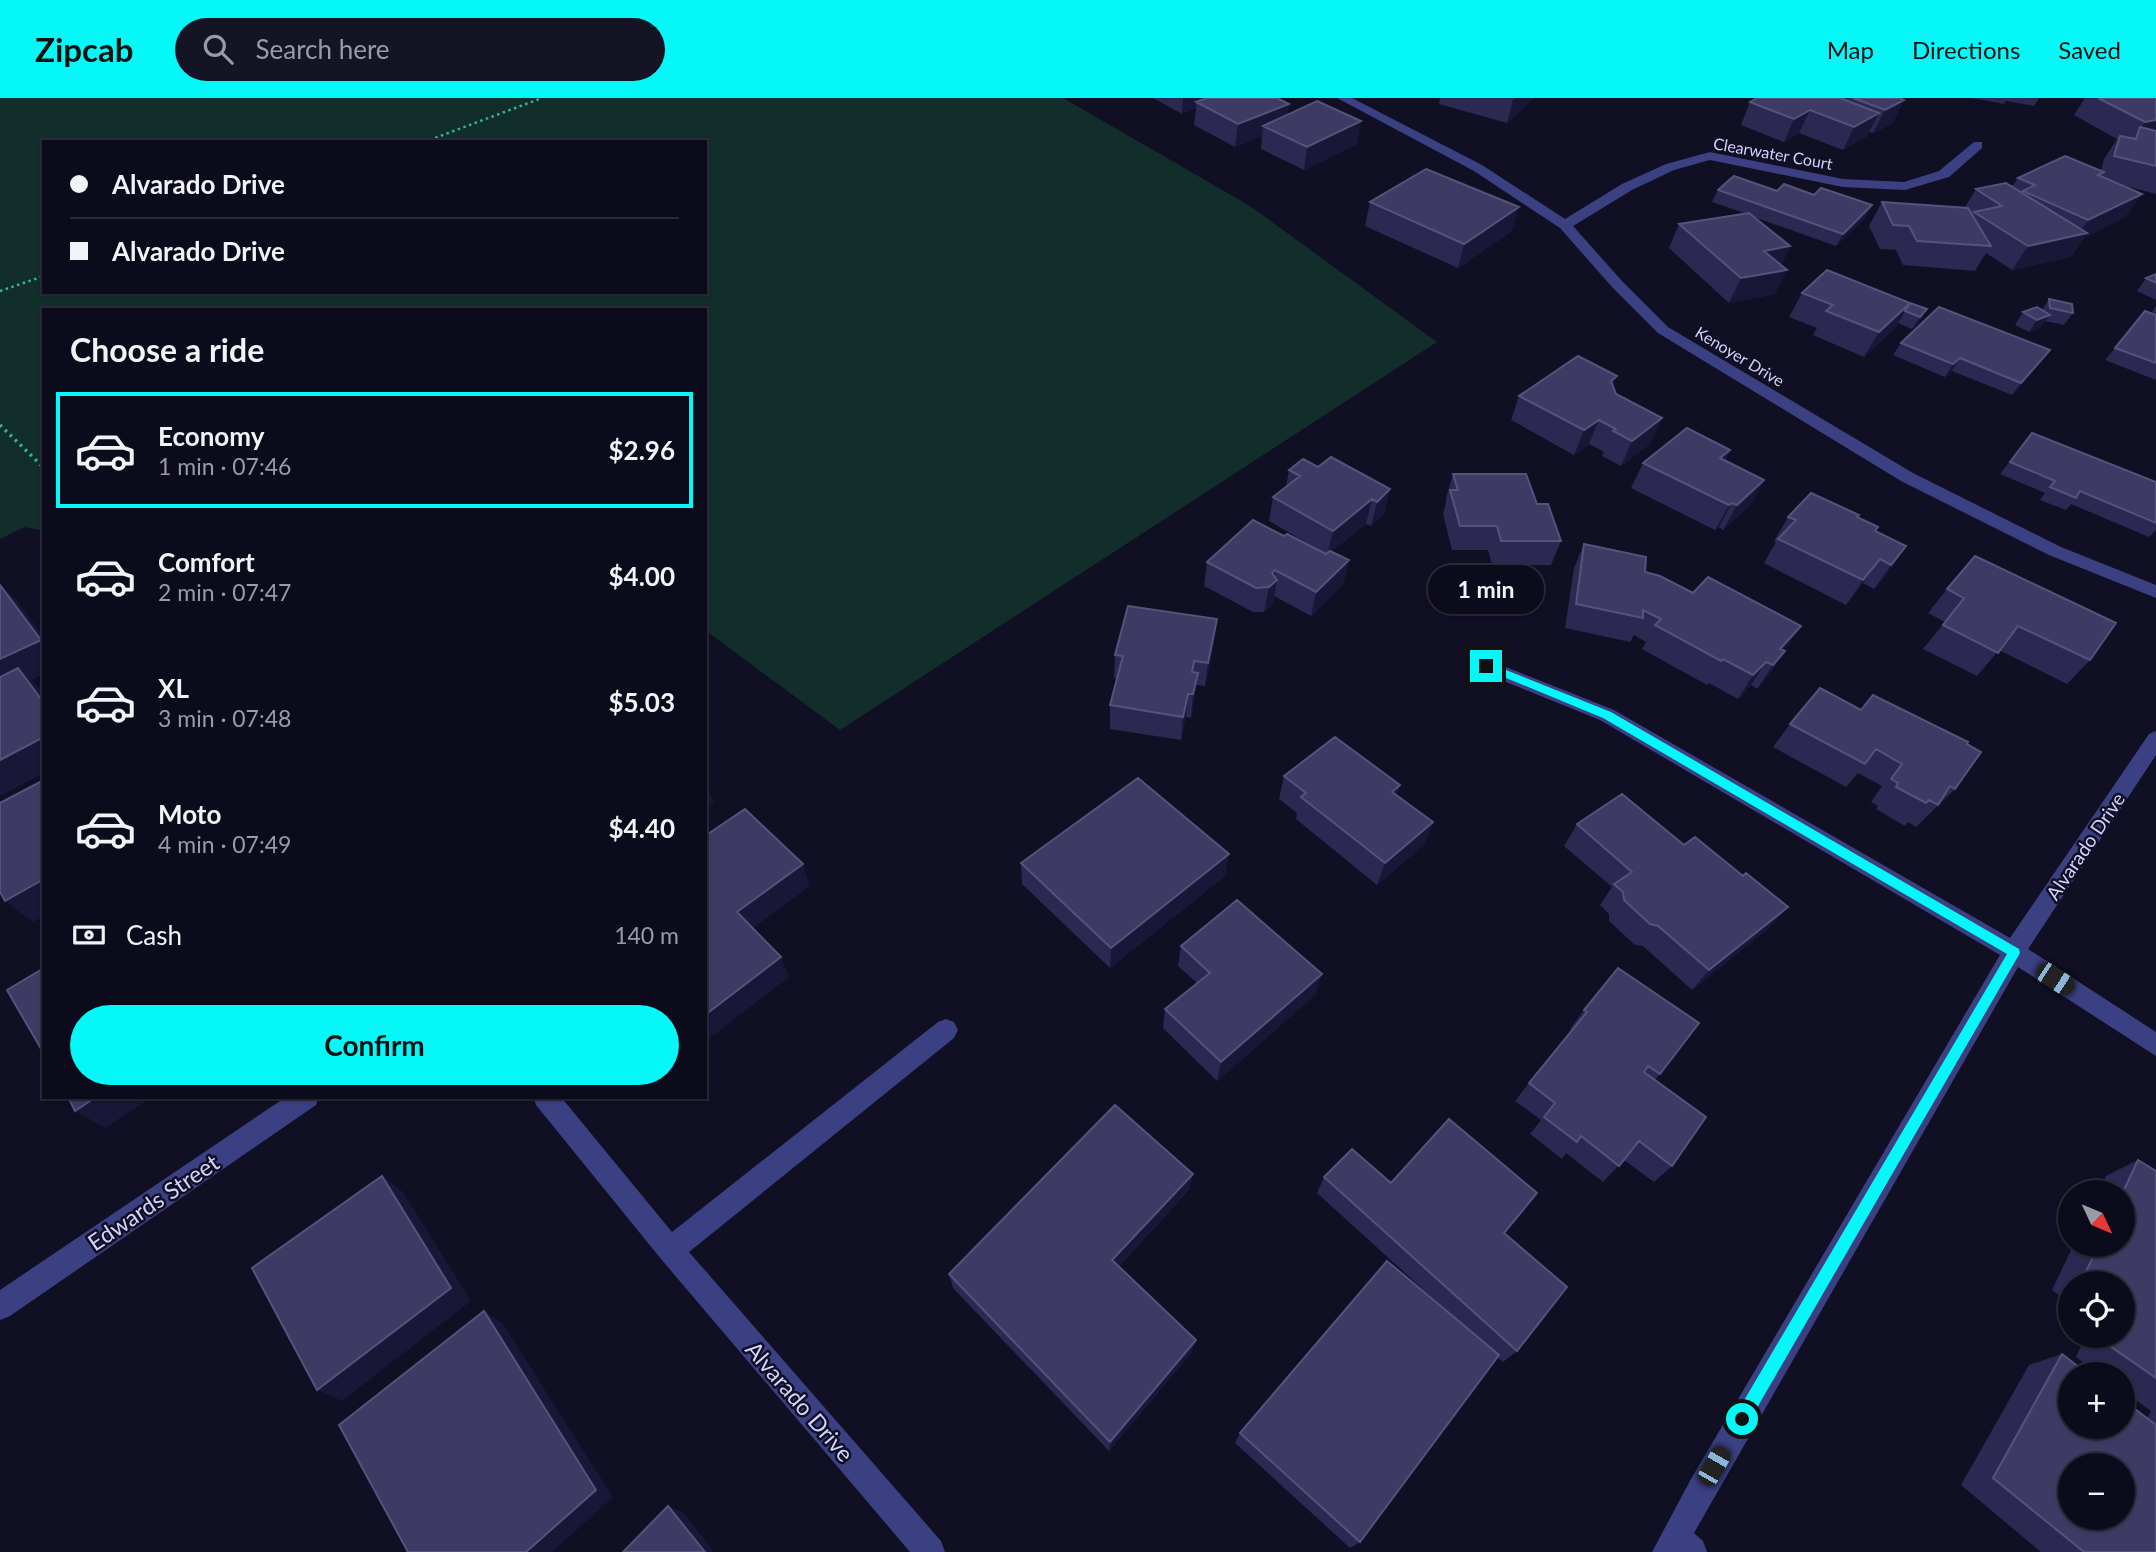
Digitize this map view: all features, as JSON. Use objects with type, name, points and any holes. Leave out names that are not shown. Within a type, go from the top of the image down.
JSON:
[{"type":"street","name":"Kenoyer Drive","points":[[1347,99],[1478,168],[1565,225],[1662,330],[1907,477],[2055,551],[2156,592]]},
{"type":"street","name":"Clearwater Court","points":[[1565,225],[1627,187],[1670,167],[1710,156],[1843,183],[1905,186],[1944,174],[1978,145]]},
{"type":"street","points":[[1486,666],[1607,715],[2014,953],[2156,1045]]},
{"type":"street","name":"Alvarado Drive","points":[[1678,1547],[2014,953],[2156,739]]},
{"type":"street","points":[[670,1250],[946,1030]]},
{"type":"street","name":"Edwards Street","points":[[0,1306],[304,1099]]},
{"type":"street","name":"Alvarado Drive","points":[[547,1099],[670,1250],[930,1552]]},
{"type":"path","points":[[429,140],[542,98]]},
{"type":"path","points":[[0,291],[42,277]]},
{"type":"path","points":[[0,425],[42,466]]},
{"type":"green space","points":[[0,98],[1063,98],[1250,206],[1437,342],[840,730],[707,631],[707,308],[42,308],[42,531],[24,527],[0,539]]},
{"type":"building","points":[[1207,98],[1277,98],[1289,104],[1238,124],[1196,102]]},
{"type":"building","points":[[1757,98],[1840,98],[1879,113],[1854,127],[1810,110],[1794,119],[1750,102]]},
{"type":"building","points":[[1853,98],[1900,98],[1904,100],[1885,110]]},
{"type":"building","points":[[2098,98],[2156,98],[2156,120],[2145,122]]},
{"type":"building","points":[[1317,101],[1361,121],[1307,147],[1263,126]]},
{"type":"building","points":[[2140,127],[2156,131],[2156,166],[2114,156],[2120,136],[2136,139]]},
{"type":"building","points":[[2065,156],[2104,172],[2098,175],[2142,194],[2088,220],[2023,191],[2035,185],[2018,178]]},
{"type":"building","points":[[1426,169],[1519,207],[1464,244],[1370,202]]},
{"type":"building","points":[[1734,176],[1777,191],[1784,184],[1814,195],[1821,188],[1872,205],[1843,234],[1718,190]]},
{"type":"building","points":[[2006,183],[2087,233],[2028,246],[1974,212],[2002,206],[1976,189]]},
{"type":"building","points":[[1882,202],[1968,208],[1991,246],[1917,241],[1909,226],[1893,225]]},
{"type":"building","points":[[1749,213],[1790,246],[1764,251],[1787,270],[1741,278],[1679,224]]},
{"type":"building","points":[[1827,270],[1910,303],[1879,332],[1826,311],[1833,305],[1802,293]]},
{"type":"building","points":[[2156,274],[2156,283],[2146,278]]},
{"type":"building","points":[[2049,299],[2072,304],[2073,313],[2050,308]]},
{"type":"building","points":[[1910,303],[1927,309],[1920,317],[1905,311]]},
{"type":"building","points":[[1939,307],[2050,350],[2021,383],[1960,358],[1953,364],[1901,343]]},
{"type":"building","points":[[2037,307],[2050,315],[2037,320],[2023,312]]},
{"type":"building","points":[[2145,311],[2156,315],[2156,363],[2115,348]]},
{"type":"building","points":[[1578,356],[1617,376],[1611,381],[1616,394],[1662,418],[1632,441],[1599,420],[1584,430],[1519,396]]},
{"type":"building","points":[[1687,428],[1730,450],[1720,458],[1764,480],[1737,505],[1729,505],[1643,463]]},
{"type":"building","points":[[2032,433],[2156,482],[2156,523],[2080,491],[2076,498],[2050,487],[2055,481],[2010,462]]},
{"type":"building","points":[[1331,457],[1390,489],[1377,502],[1372,499],[1333,531],[1273,497],[1300,476],[1289,470],[1303,459],[1318,467]]},
{"type":"building","points":[[1453,474],[1526,474],[1537,504],[1548,504],[1561,541],[1501,541],[1497,526],[1460,526],[1450,490],[1458,490]]},
{"type":"building","points":[[1811,493],[1859,515],[1857,517],[1878,527],[1875,531],[1906,546],[1891,565],[1880,559],[1863,580],[1778,539],[1796,520],[1788,517]]},
{"type":"building","points":[[1253,520],[1326,554],[1330,551],[1349,560],[1316,592],[1275,570],[1272,573],[1277,580],[1269,587],[1256,588],[1207,562]]},
{"type":"building","points":[[1584,544],[1646,557],[1645,572],[1660,576],[1693,593],[1708,577],[1801,626],[1780,649],[1785,651],[1773,665],[1766,662],[1753,675],[1655,625],[1661,619],[1643,610],[1643,618],[1576,604]]},
{"type":"building","points":[[1975,556],[2116,623],[2090,660],[2018,626],[1998,653],[1943,625],[1964,598],[1947,589]]},
{"type":"building","points":[[0,585],[41,640],[0,659]]},
{"type":"building","points":[[1128,606],[1217,619],[1208,663],[1194,661],[1192,672],[1198,673],[1193,694],[1188,694],[1183,717],[1110,705],[1123,656],[1115,655]]},
{"type":"building","points":[[18,668],[42,700],[42,738],[0,760],[0,677]]},
{"type":"building","points":[[1820,688],[1861,710],[1873,695],[1968,742],[1967,744],[1981,752],[1955,789],[1950,786],[1938,805],[1929,800],[1926,803],[1896,787],[1898,783],[1891,779],[1902,764],[1876,749],[1865,764],[1790,724]]},
{"type":"building","points":[[1335,737],[1400,785],[1392,792],[1433,822],[1385,863],[1301,797],[1306,793],[1284,776]]},
{"type":"building","points":[[1138,778],[1229,854],[1111,948],[1021,863]]},
{"type":"building","points":[[42,781],[42,880],[5,901],[0,892],[0,803]]},
{"type":"building","points":[[1622,794],[1684,845],[1695,837],[1743,876],[1746,873],[1788,907],[1709,970],[1624,900],[1623,892],[1614,884],[1632,872],[1577,824]]},
{"type":"building","points":[[745,809],[803,864],[737,912],[781,957],[707,1013],[707,835]]},
{"type":"building","points":[[1237,900],[1322,974],[1221,1062],[1165,1009],[1210,973],[1181,946]]},
{"type":"building","points":[[1618,968],[1699,1023],[1660,1074],[1648,1066],[1644,1072],[1706,1117],[1672,1166],[1639,1141],[1619,1166],[1581,1136],[1577,1142],[1544,1117],[1555,1103],[1529,1083],[1587,1012],[1584,1010]]},
{"type":"building","points":[[42,969],[42,1051],[7,990]]},
{"type":"building","points":[[69,1099],[93,1099],[75,1111]]},
{"type":"building","points":[[1115,1105],[1193,1174],[1112,1260],[1196,1340],[1110,1442],[949,1274]]},
{"type":"building","points":[[1449,1119],[1537,1193],[1504,1233],[1567,1287],[1517,1351],[1324,1177],[1352,1149],[1391,1183]]},
{"type":"building","points":[[2138,1160],[2156,1171],[2156,1378],[2113,1348],[2135,1348],[2135,1271],[2086,1271],[2093,1257],[2135,1257],[2135,1180],[2129,1180]]},
{"type":"building","points":[[382,1176],[451,1288],[317,1390],[252,1268]]},
{"type":"building","points":[[1387,1261],[1499,1355],[1360,1542],[1240,1433]]},
{"type":"building","points":[[484,1311],[596,1490],[526,1552],[408,1552],[339,1425]]},
{"type":"building","points":[[2062,1354],[2072,1362],[2058,1362],[2058,1439],[2135,1439],[2135,1409],[2156,1425],[2156,1552],[2084,1552],[1993,1478]]},
{"type":"building","points":[[668,1506],[705,1552],[623,1552]]},
{"type":"route","points":[[1486,666],[1607,715],[2014,953],[1742,1419]]}]
